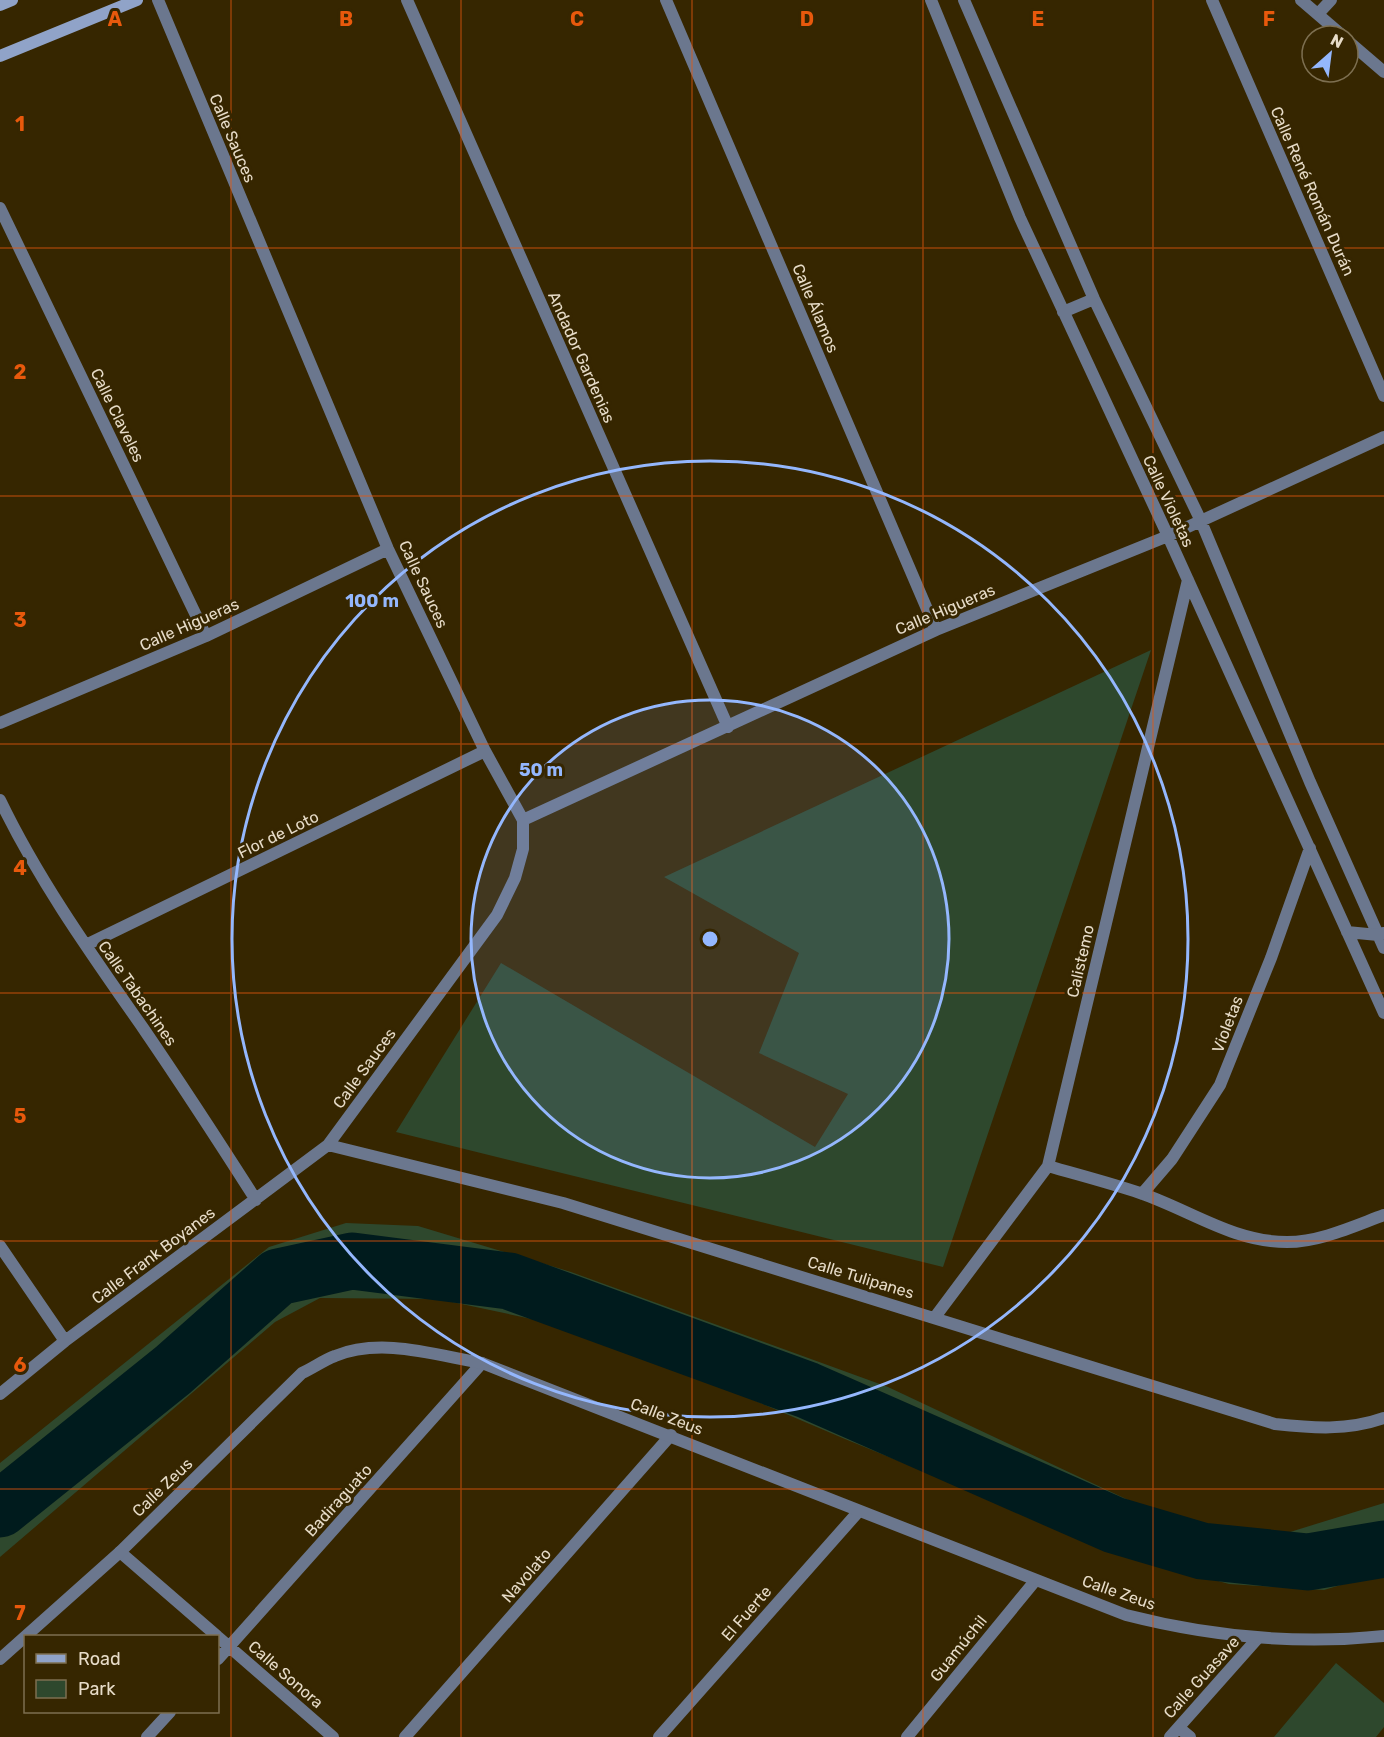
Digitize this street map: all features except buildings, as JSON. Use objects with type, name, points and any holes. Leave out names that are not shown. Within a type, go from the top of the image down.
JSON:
[{"type":"main road","points":[[0,5],[12,0]]},
{"type":"main road","points":[[0,56],[137,0]]},
{"type":"street","name":"Calle Sauces","points":[[158,0],[388,549],[485,751],[523,820],[523,849],[515,878],[497,915],[328,1145]]},
{"type":"street","name":"Andador Gardenias","points":[[407,0],[728,727]]},
{"type":"street","name":"Calle Álamos","points":[[666,0],[936,630]]},
{"type":"street","name":"Calle Violetas","points":[[931,0],[1020,218],[1168,536],[1384,1013]]},
{"type":"street","name":"Calle Violetas","points":[[964,0],[1094,299],[1200,519],[1310,782],[1381,934],[1384,948]]},
{"type":"street","name":"Calle René Román Durán","points":[[1212,0],[1384,396]]},
{"type":"street","points":[[1301,0],[1329,24]]},
{"type":"street","points":[[1318,15],[1331,0]]},
{"type":"street","points":[[1360,51],[1384,72]]},
{"type":"street","name":"Calle Claveles","points":[[0,208],[206,636]]},
{"type":"street","points":[[1063,312],[1094,299]]},
{"type":"street","name":"Calle Higueras","points":[[523,820],[936,630],[1168,536],[1200,519],[1384,437]]},
{"type":"street","name":"Calle Higueras","points":[[0,723],[206,636],[388,549]]},
{"type":"street","name":"Calistemo","points":[[935,1317],[1048,1166],[1188,580]]},
{"type":"street","name":"Flor de Loto","points":[[86,945],[485,751]]},
{"type":"street","name":"Calle Tabachines","points":[[0,800],[12,825],[86,945],[187,1092],[256,1200]]},
{"type":"street","name":"Violetas","points":[[1142,1194],[1172,1159],[1220,1085],[1271,958],[1310,848]]},
{"type":"street","points":[[1347,932],[1381,934]]},
{"type":"street","name":"Calle Frank Boyanes","points":[[0,1394],[65,1341],[328,1145]]},
{"type":"street","name":"Calle Tulipanes","points":[[328,1145],[563,1203],[1275,1424],[1322,1429],[1371,1423],[1384,1418]]},
{"type":"street","points":[[1048,1166],[1142,1194],[1219,1228],[1252,1238],[1288,1242],[1333,1233],[1384,1215]]},
{"type":"street","points":[[0,1246],[65,1341]]},
{"type":"street","name":"Calle Zeus","points":[[27,1635],[120,1552],[302,1373],[336,1355],[370,1348],[402,1348],[482,1363],[671,1435],[1035,1581],[1138,1618],[1172,1627],[1257,1639],[1335,1641],[1384,1636]]},
{"type":"street","name":"Badiraguato","points":[[219,1658],[482,1363]]},
{"type":"street","name":"Navolato","points":[[405,1737],[671,1435]]},
{"type":"street","name":"El Fuerte","points":[[659,1737],[859,1511]]},
{"type":"street","name":"Calle Sonora","points":[[120,1552],[215,1635]]},
{"type":"street","name":"Guamúchil","points":[[907,1737],[1035,1581]]},
{"type":"street","name":"Calle Zeus","points":[[0,1659],[24,1638]]},
{"type":"street","name":"Calle Sonora","points":[[219,1639],[333,1737]]},
{"type":"street","name":"Calle Guasave","points":[[1174,1732],[1257,1639]]},
{"type":"street","points":[[147,1737],[169,1713]]},
{"type":"street","points":[[1174,1732],[1190,1737]]},
{"type":"green space","points":[[1151,650],[943,1267],[396,1132],[501,963],[815,1147],[848,1094],[759,1053],[799,953],[664,877]]},
{"type":"green space","points":[[346,1223],[418,1226],[571,1272],[888,1387],[1175,1522],[1264,1540],[1384,1503],[1384,1572],[1324,1590],[1229,1584],[1136,1558],[845,1439],[593,1332],[438,1299],[320,1298],[275,1322],[0,1557],[0,1463],[269,1247]]},
{"type":"green space","points":[[1336,1663],[1384,1703],[1384,1727],[1376,1737],[1274,1737]]},
{"type":"waterway","points":[[0,1509],[173,1370],[278,1277],[352,1261],[509,1281],[807,1390],[1114,1525],[1202,1551],[1308,1562],[1384,1549]]}]
